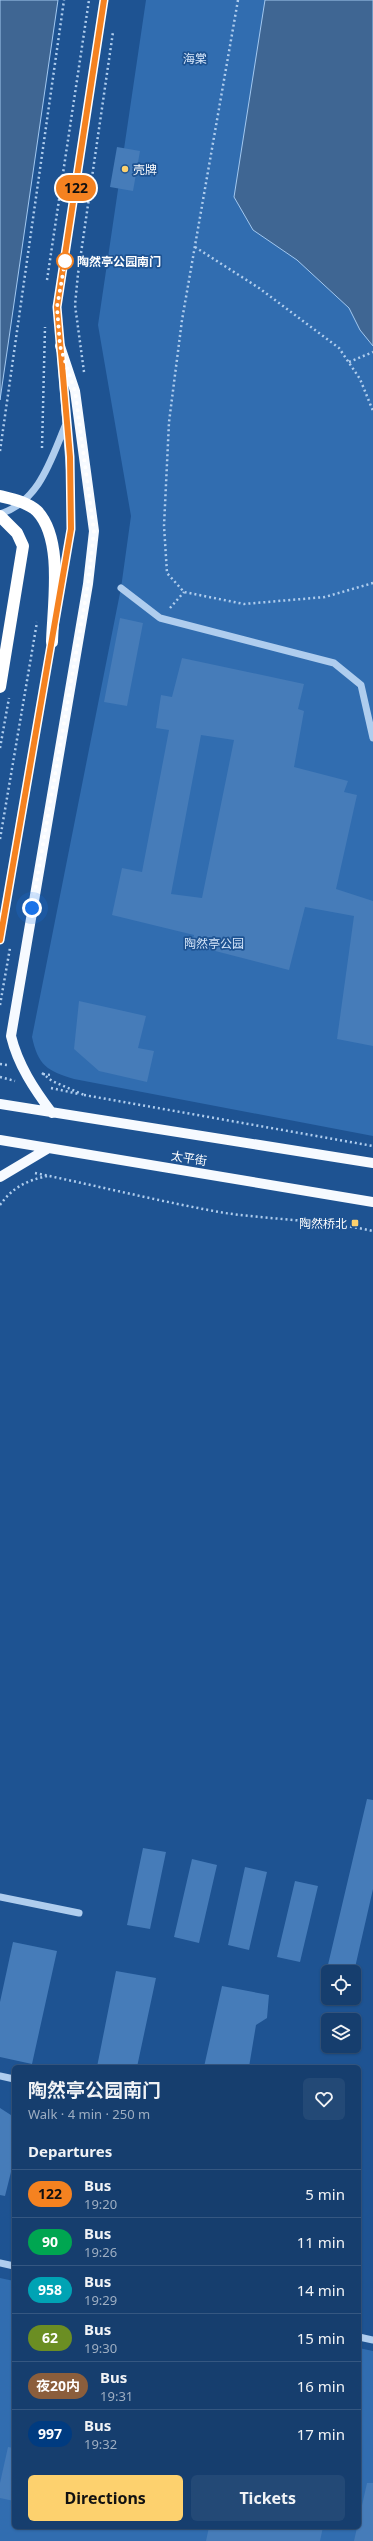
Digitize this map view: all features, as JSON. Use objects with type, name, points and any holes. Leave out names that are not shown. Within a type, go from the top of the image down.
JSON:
[{"type":"highway","points":[[1,496],[24,503],[36,510],[46,523],[52,537],[54,554],[52,642]]},
{"type":"highway","points":[[0,515],[17,533],[23,546],[5,690]]},
{"type":"main road","points":[[52,1113],[31,1084],[15,1053],[11,1036],[88,584],[94,531],[75,391],[60,346]]},
{"type":"main road","name":"太平街","points":[[0,1104],[373,1163]]},
{"type":"main road","name":"太平街","points":[[0,1140],[373,1202]]},
{"type":"main road","points":[[0,1177],[16,1169],[47,1149]]},
{"type":"street","points":[[0,940],[71,529],[71,483],[57,307],[104,0]]},
{"type":"street","points":[[0,515],[24,503],[39,485],[66,422]]},
{"type":"street","points":[[121,588],[160,618],[334,663],[361,685],[373,738]]},
{"type":"street","points":[[0,1896],[79,1913]]},
{"type":"street","points":[[0,2076],[12,2079]]},
{"type":"street","points":[[0,2263],[12,2266]]},
{"type":"street","points":[[361,2337],[373,2340]]},
{"type":"path","points":[[0,451],[64,0]]},
{"type":"path","points":[[46,284],[89,0]]},
{"type":"path","points":[[238,0],[195,248],[169,422],[164,526],[166,573],[184,592],[244,604],[325,597],[373,583]]},
{"type":"path","points":[[195,248],[259,288],[340,348],[360,379],[373,411]]},
{"type":"path","points":[[42,450],[45,321]]},
{"type":"path","points":[[349,362],[367,356],[373,352]]},
{"type":"path","points":[[160,618],[184,592]]},
{"type":"path","points":[[0,839],[38,615]]},
{"type":"path","points":[[0,748],[5,690]]},
{"type":"path","points":[[0,1077],[31,1084],[373,1146]]},
{"type":"path","points":[[16,1169],[224,1212],[267,1219],[312,1221],[373,1231]]},
{"type":"path","points":[[0,1205],[14,1188],[30,1180],[49,1176]]},
{"type":"green space","name":"陶然亭公园","points":[[146,0],[373,0],[373,1136],[74,1079],[50,1070],[45,1066],[37,1054],[32,1037],[121,588],[131,516],[98,325]]},
{"type":"green space","points":[[0,2278],[12,2281],[12,2529],[361,2529],[361,2348],[373,2351],[373,2541],[0,2541]]},
{"type":"shaded area","points":[[0,0],[58,0],[0,400]]},
{"type":"shaded area","points":[[265,0],[373,0],[373,346],[360,330],[349,308],[297,260],[253,230],[234,197]]},
{"type":"building","name":"壳牌","points":[[117,147],[140,151],[133,191],[110,187]]},
{"type":"building","points":[[120,618],[143,623],[127,706],[104,702]]},
{"type":"building","points":[[182,658],[304,684],[298,709],[304,711],[294,767],[348,781],[344,792],[357,795],[336,889],[373,901],[373,1046],[337,1039],[354,916],[305,907],[289,970],[192,945],[194,935],[112,915],[122,868],[142,872],[169,730],[156,728],[161,695],[172,697]],"holes":[[[201,735],[234,740],[202,898],[171,894]]]},
{"type":"building","points":[[79,1001],[146,1016],[138,1048],[154,1051],[147,1082],[99,1071],[74,1049]]},
{"type":"building","points":[[367,1799],[373,1800],[373,1889],[356,1965],[328,1965]]},
{"type":"building","points":[[143,1848],[166,1852],[150,1929],[127,1925]]},
{"type":"building","points":[[192,1859],[217,1865],[199,1943],[174,1937]]},
{"type":"building","points":[[245,1867],[267,1872],[249,1950],[228,1945]]},
{"type":"building","points":[[295,1881],[318,1886],[300,1962],[277,1957]]},
{"type":"building","points":[[13,1942],[57,1951],[32,2064],[0,2057],[0,2002]]},
{"type":"building","points":[[116,1971],[156,1978],[137,2065],[97,2065]]},
{"type":"building","points":[[222,1986],[269,1995],[267,2018],[256,2025],[249,2065],[204,2065]]},
{"type":"building","points":[[0,2108],[12,2116],[12,2168],[5,2196],[0,2195]]},
{"type":"building","points":[[8,2447],[12,2448],[12,2501],[0,2498],[0,2483]]},
{"type":"building","points":[[367,2483],[373,2483],[373,2541],[354,2541],[357,2529],[361,2529],[361,2510]]},
{"type":"building","points":[[209,2529],[323,2529],[320,2541],[206,2541]]},
{"type":"bus line","name":"122","points":[[0,940],[71,529],[70,457],[57,307],[104,0]]},
{"type":"place","name":"壳牌","points":[[125,169]]},
{"type":"place","name":"陶然亭公园南门","points":[[65,261]]},
{"type":"place","name":"陶然桥北","points":[[355,1223]]},
{"type":"route","points":[[32,908],[88,584],[94,531],[88,477],[75,391],[60,346],[57,307],[66,256],[65,261]]},
{"type":"park label","name":"海棠","points":[[195,58]]}]
